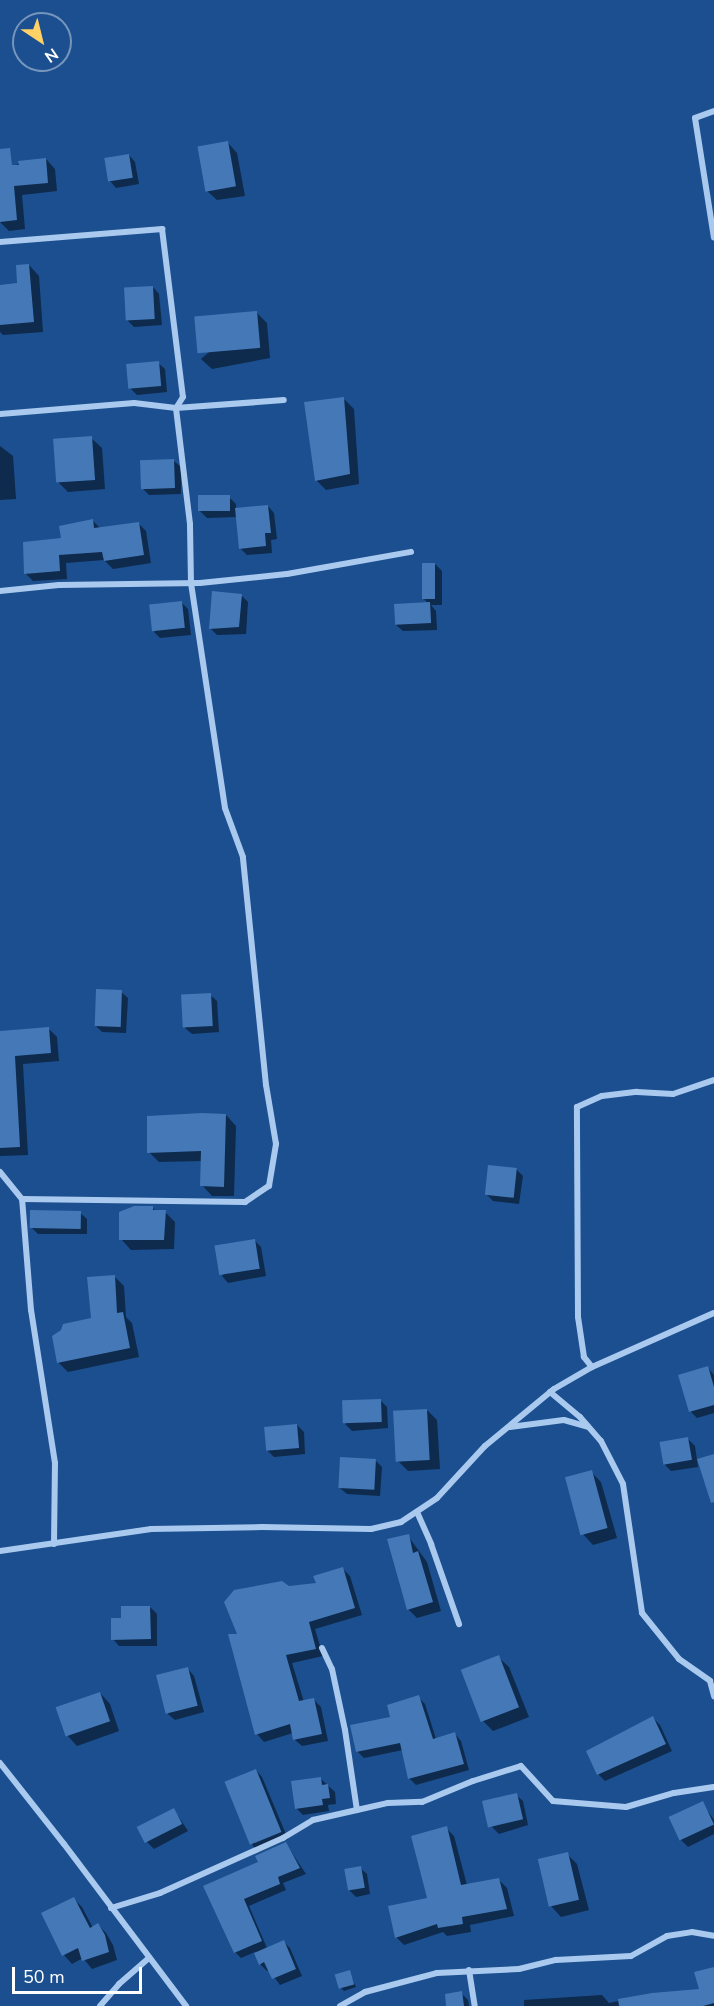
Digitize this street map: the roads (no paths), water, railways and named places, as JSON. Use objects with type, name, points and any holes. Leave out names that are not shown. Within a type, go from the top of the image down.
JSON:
[{"type":"street","points":[[714,111],[695,118],[714,238]]},
{"type":"street","points":[[0,242],[162,229],[183,397],[176,408],[190,524],[191,584],[225,808],[243,857],[266,1084],[276,1144],[269,1186],[245,1202],[22,1199]]},
{"type":"street","points":[[0,414],[134,403],[176,408],[284,400]]},
{"type":"street","points":[[0,591],[59,585],[191,584],[287,574],[411,552]]},
{"type":"street","points":[[592,1366],[585,1356],[578,1317],[578,1107],[603,1096],[637,1092],[673,1094],[714,1080]]},
{"type":"street","points":[[0,1172],[22,1199],[31,1310],[55,1463],[54,1545]]},
{"type":"street","points":[[0,1551],[172,1528],[371,1529],[401,1522],[437,1498],[485,1446],[550,1392],[592,1366],[714,1312]]},
{"type":"street","points":[[550,1392],[602,1441],[623,1485],[642,1613],[679,1659],[710,1681],[714,1696]]},
{"type":"street","points":[[509,1427],[564,1420],[589,1427]]},
{"type":"street","points":[[417,1512],[431,1544],[459,1624]]},
{"type":"street","points":[[322,1648],[332,1669],[345,1730],[357,1810]]},
{"type":"street","points":[[0,1763],[186,2006]]},
{"type":"street","points":[[111,1908],[160,1893],[283,1838],[313,1820],[388,1803],[422,1802],[472,1781],[521,1766],[553,1801],[626,1808],[674,1793],[714,1787]]},
{"type":"street","points":[[340,2006],[365,1992],[437,1973],[519,1970],[556,1960],[631,1956],[667,1936],[692,1932],[714,1936]]},
{"type":"street","points":[[100,2006],[119,1984],[149,1958]]},
{"type":"street","points":[[469,1971],[475,2006]]}]
